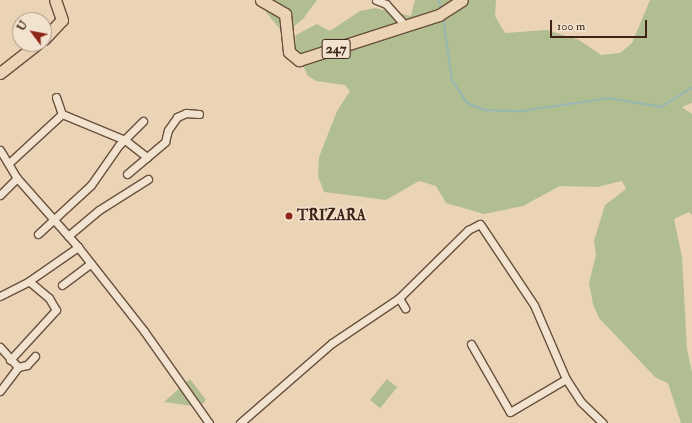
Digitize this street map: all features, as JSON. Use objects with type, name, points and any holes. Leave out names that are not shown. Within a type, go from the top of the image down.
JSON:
[{"type":"main road","points":[[52,31],[62,20],[55,0]]},
{"type":"main road","name":"247","points":[[261,0],[285,14],[289,52],[299,60],[449,10],[462,0]]},
{"type":"main road","points":[[0,73],[27,52]]},
{"type":"street","points":[[376,0],[386,4],[404,25]]},
{"type":"street","points":[[56,97],[62,114],[125,140],[148,157]]},
{"type":"street","points":[[127,174],[165,142],[168,130],[178,117],[186,113],[199,114]]},
{"type":"street","points":[[9,162],[62,114]]},
{"type":"street","points":[[38,234],[92,185],[125,140],[143,121]]},
{"type":"street","points":[[0,150],[9,162],[17,178],[91,263],[209,423]]},
{"type":"street","points":[[0,195],[17,178]]},
{"type":"street","points":[[68,236],[99,210],[148,179]]},
{"type":"street","points":[[240,423],[332,342],[399,298],[468,230],[480,224],[534,304],[566,379],[582,402],[602,423]]},
{"type":"street","points":[[0,296],[30,281],[78,247]]},
{"type":"street","points":[[62,285],[91,263]]},
{"type":"street","points":[[10,360],[56,310],[49,298],[30,281]]},
{"type":"street","points":[[399,298],[405,308]]},
{"type":"street","points":[[471,344],[510,412],[566,379]]},
{"type":"street","points":[[0,347],[10,360],[18,367]]},
{"type":"street","points":[[0,391],[18,367],[28,364],[35,356]]},
{"type":"green space","points":[[256,0],[317,0],[303,19],[284,34]]},
{"type":"green space","points":[[415,0],[496,0],[495,16],[505,33],[547,30],[579,40],[601,55],[620,53],[632,43],[650,0],[692,0],[692,103],[682,107],[692,114],[692,215],[689,212],[674,219],[682,257],[687,349],[692,372],[692,423],[681,423],[668,383],[656,378],[599,318],[593,304],[589,283],[596,255],[594,241],[605,205],[626,189],[622,181],[597,187],[560,186],[523,206],[484,214],[446,203],[436,186],[419,181],[386,200],[324,192],[318,176],[319,157],[337,111],[350,91],[345,85],[316,81],[308,76],[294,46],[296,35],[317,24],[330,31],[360,11],[375,8],[411,16]]},
{"type":"green space","points":[[190,379],[206,400],[200,407],[164,402]]},
{"type":"green space","points":[[387,379],[397,387],[380,408],[370,400]]},
{"type":"waterway","points":[[439,0],[441,9]]},
{"type":"waterway","points":[[443,17],[452,80],[467,103],[484,110],[522,111],[609,98],[661,107],[692,88]]},
{"type":"place","name":"TRIZARA","points":[[289,216]]}]
